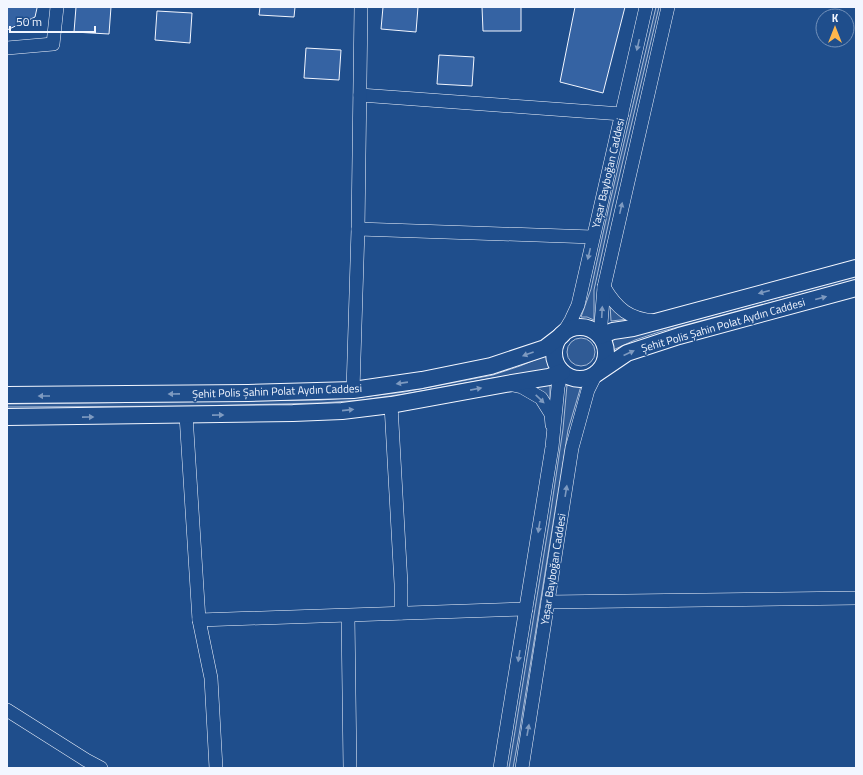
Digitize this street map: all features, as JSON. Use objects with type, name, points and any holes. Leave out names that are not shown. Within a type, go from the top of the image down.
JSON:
[{"type":"main road","name":"Şehit Polis Şahin Polat Aydın Caddesi","points":[[600,336],[613,331],[633,328],[856,268]]},
{"type":"main road","name":"Şehit Polis Şahin Polat Aydın Caddesi","points":[[596,374],[627,353],[652,344],[856,288]]},
{"type":"main road","points":[[584,327],[592,330],[600,336],[604,342],[606,359],[596,374],[588,378],[579,379],[570,377],[562,372],[555,358],[555,350],[557,342],[562,335],[572,329],[584,327]]},
{"type":"main road","name":"Şehit Polis Şahin Polat Aydın Caddesi","points":[[7,395],[248,393],[353,390],[422,380],[491,366],[545,348],[562,335]]},
{"type":"main road","name":"Şehit Polis Şahin Polat Aydın Caddesi","points":[[7,417],[186,415],[342,411],[391,406],[549,377],[562,372]]},
{"type":"street","points":[[7,48],[53,44],[56,7]]},
{"type":"street","points":[[353,390],[358,229],[361,7]]},
{"type":"street","name":"Yaşar Bayboğan Caddesi","points":[[562,335],[578,305],[646,7]]},
{"type":"street","name":"Yaşar Bayboğan Caddesi","points":[[600,336],[604,288],[668,7]]},
{"type":"street","points":[[360,95],[622,114]]},
{"type":"street","points":[[358,229],[593,237]]},
{"type":"street","points":[[604,288],[616,305],[632,316],[641,320],[659,321]]},
{"type":"street","name":"Yaşar Bayboğan Caddesi","points":[[500,768],[552,447],[558,387],[562,372]]},
{"type":"street","name":"Yaşar Bayboğan Caddesi","points":[[522,768],[572,448],[588,390],[596,374]]},
{"type":"street","points":[[506,384],[522,387],[542,398],[551,414],[552,447]]},
{"type":"street","points":[[391,406],[401,584],[401,613]]},
{"type":"street","points":[[186,415],[199,620],[211,678],[216,768]]},
{"type":"street","points":[[548,602],[856,598]]},
{"type":"street","points":[[199,620],[526,609]]},
{"type":"street","points":[[348,616],[350,768]]},
{"type":"street","points":[[8,716],[101,768]]},
{"type":"shaded area","points":[[656,7],[659,7],[594,290],[594,320],[587,317],[581,317],[591,289]]},
{"type":"shaded area","points":[[856,276],[856,280],[659,332],[635,340],[613,350],[612,338],[658,330]]},
{"type":"shaded area","points":[[610,304],[629,319],[611,321]]},
{"type":"shaded area","points":[[581,338],[591,342],[595,352],[591,362],[581,366],[571,362],[567,352],[571,342]]},
{"type":"shaded area","points":[[547,355],[550,369],[362,400],[321,403],[195,406],[7,407],[7,404],[321,400],[361,397],[404,392],[493,375]]},
{"type":"shaded area","points":[[550,385],[550,406],[529,388]]},
{"type":"shaded area","points":[[567,385],[581,386],[568,430],[519,735],[513,768],[509,768],[549,523],[563,429]]},
{"type":"building","points":[[7,7],[37,8],[35,17],[7,30]]},
{"type":"building","points":[[76,7],[111,7],[109,34],[74,32]]},
{"type":"building","points":[[260,7],[295,7],[294,17],[259,15]]},
{"type":"building","points":[[383,7],[418,7],[416,32],[381,29]]},
{"type":"building","points":[[482,7],[521,7],[521,31],[483,31]]},
{"type":"building","points":[[575,7],[625,7],[603,93],[560,82]]},
{"type":"building","points":[[157,11],[192,13],[190,43],[155,40]]},
{"type":"building","points":[[306,48],[341,50],[339,80],[304,78]]},
{"type":"building","points":[[439,55],[474,57],[472,86],[437,84]]}]
